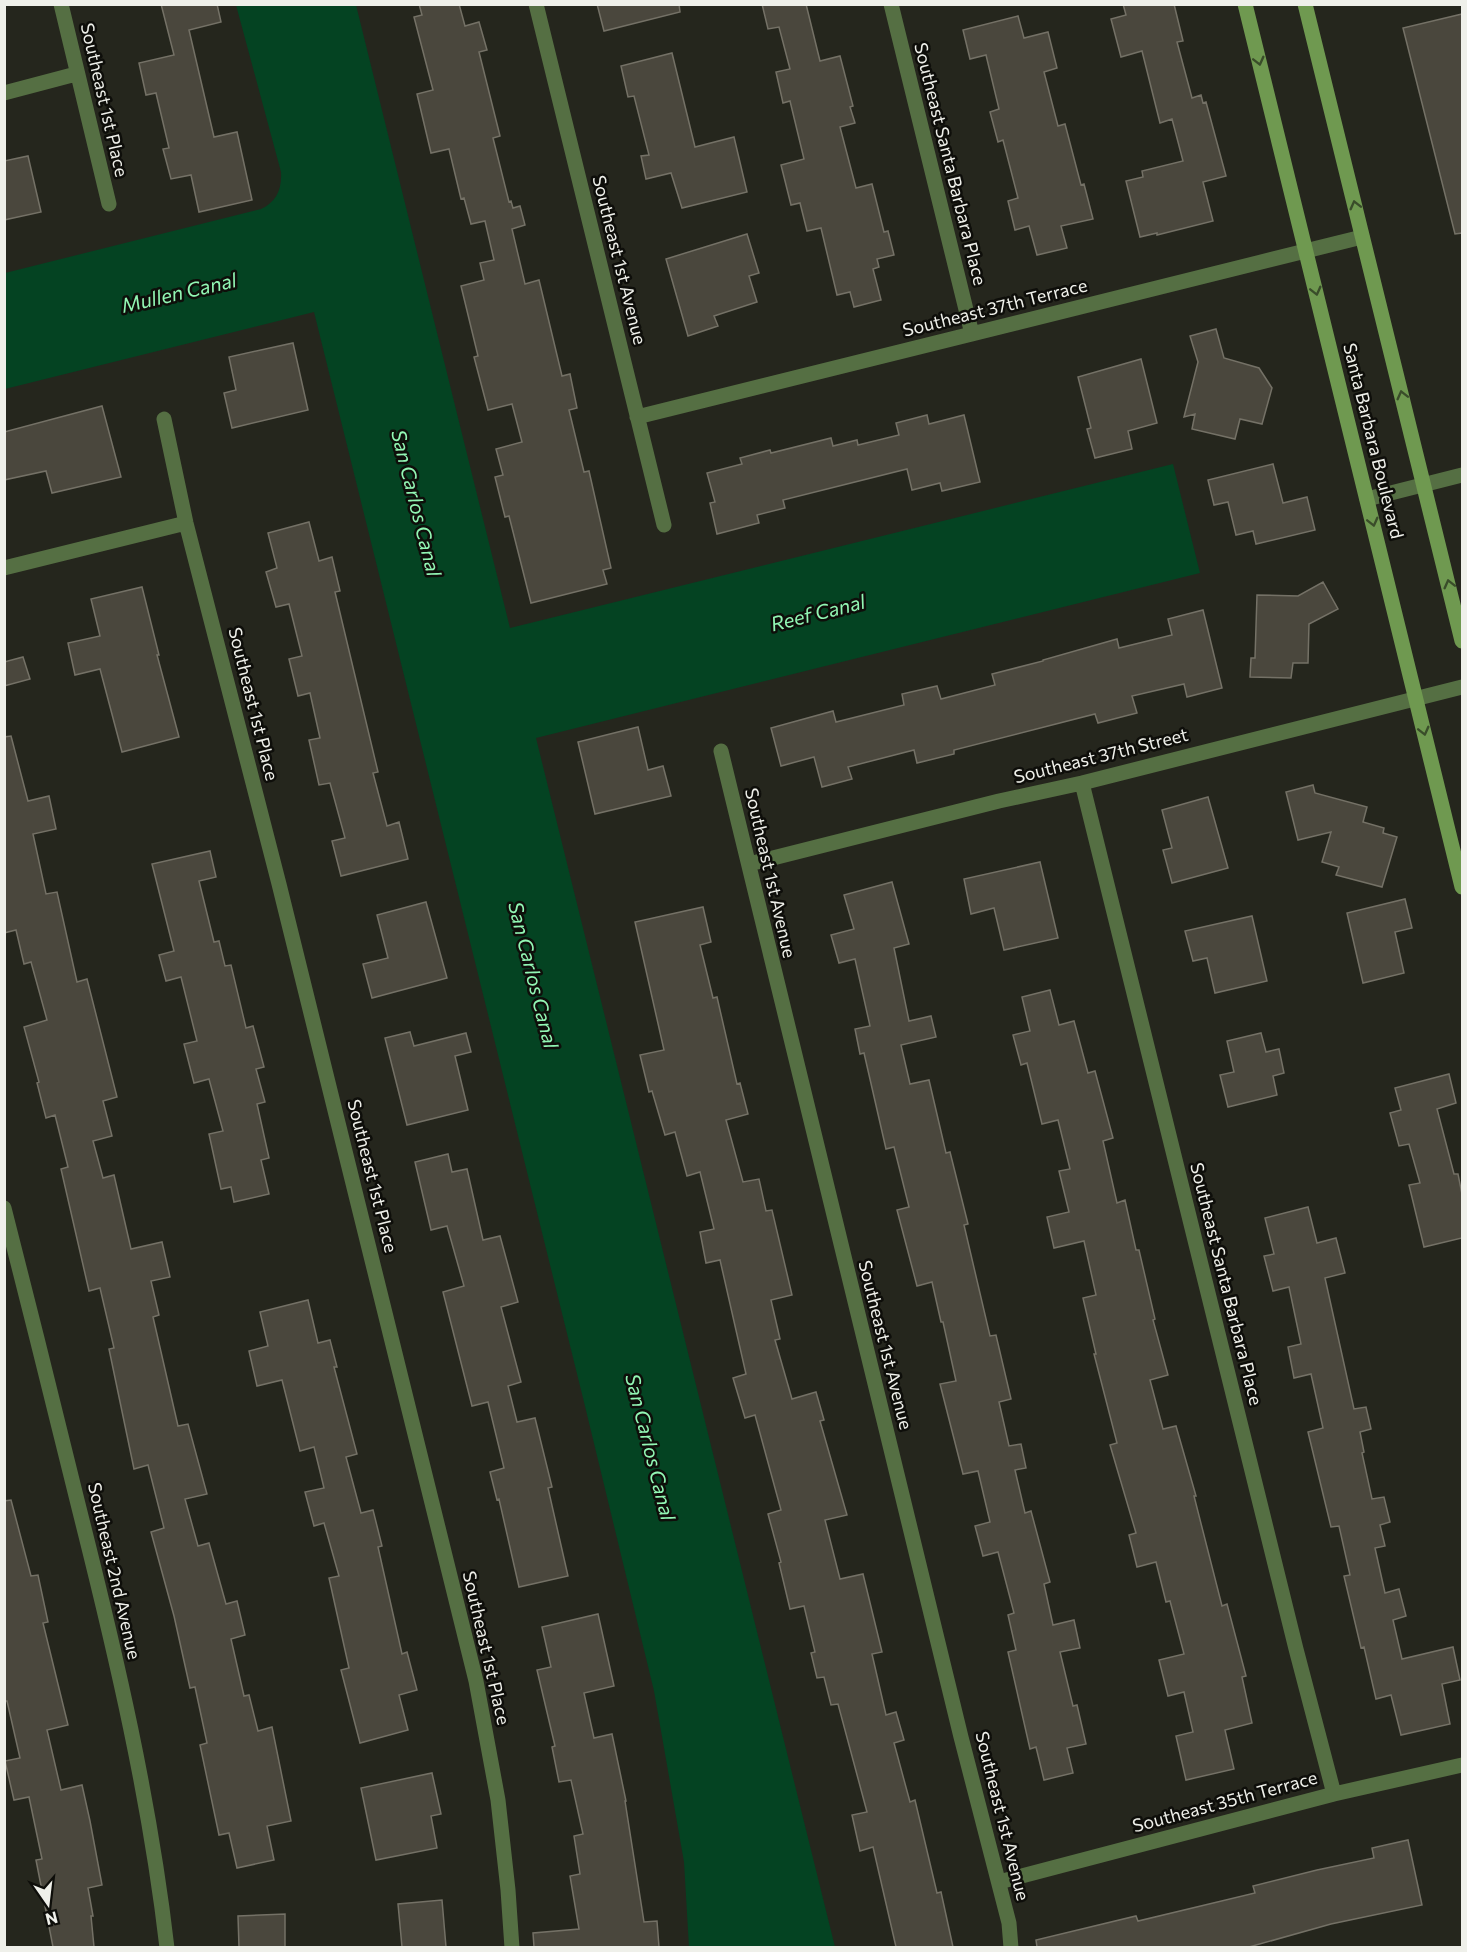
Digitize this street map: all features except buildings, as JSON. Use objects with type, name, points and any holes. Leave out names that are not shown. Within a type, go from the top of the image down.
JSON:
[{"type":"main road","name":"Santa Barbara Boulevard","points":[[1245,4],[1462,887]]},
{"type":"main road","points":[[1305,4],[1462,641]]},
{"type":"street","name":"Southeast 1st Place","points":[[61,4],[109,204]]},
{"type":"street","name":"Southeast 1st Avenue","points":[[536,4],[664,525]]},
{"type":"street","name":"Southeast Santa Barbara Place","points":[[891,4],[972,333]]},
{"type":"street","points":[[4,93],[76,74]]},
{"type":"street","name":"Southeast 37th Terrace","points":[[637,417],[1362,237]]},
{"type":"street","name":"Southeast 1st Place","points":[[164,419],[186,522],[282,896],[476,1681],[498,1800],[512,1947]]},
{"type":"street","points":[[1367,499],[1462,475]]},
{"type":"street","points":[[4,568],[186,522]]},
{"type":"street","name":"Southeast 37th Street","points":[[749,864],[1462,687]]},
{"type":"street","name":"Southeast 1st Avenue","points":[[721,751],[1009,1923],[1011,1947]]},
{"type":"street","name":"Southeast Santa Barbara Place","points":[[1082,783],[1296,1649],[1334,1794]]},
{"type":"street","name":"Southeast 2nd Avenue","points":[[4,1208],[127,1709],[159,1876],[167,1947]]},
{"type":"street","name":"Southeast 35th Terrace","points":[[999,1882],[1334,1794],[1462,1765]]},
{"type":"water","points":[[236,5],[356,5],[510,628],[1173,464],[1200,573],[536,738],[835,1947],[689,1947],[684,1862],[654,1691],[314,312],[5,389],[5,273],[261,209],[271,203],[277,195],[281,172]]},
{"type":"water label","name":"Mullen Canal","points":[[179,293]]},
{"type":"water label","name":"San Carlos Canal","points":[[416,503]]},
{"type":"water label","name":"Reef Canal","points":[[818,613]]},
{"type":"water label","name":"San Carlos Canal","points":[[533,975]]},
{"type":"water label","name":"San Carlos Canal","points":[[650,1447]]}]
